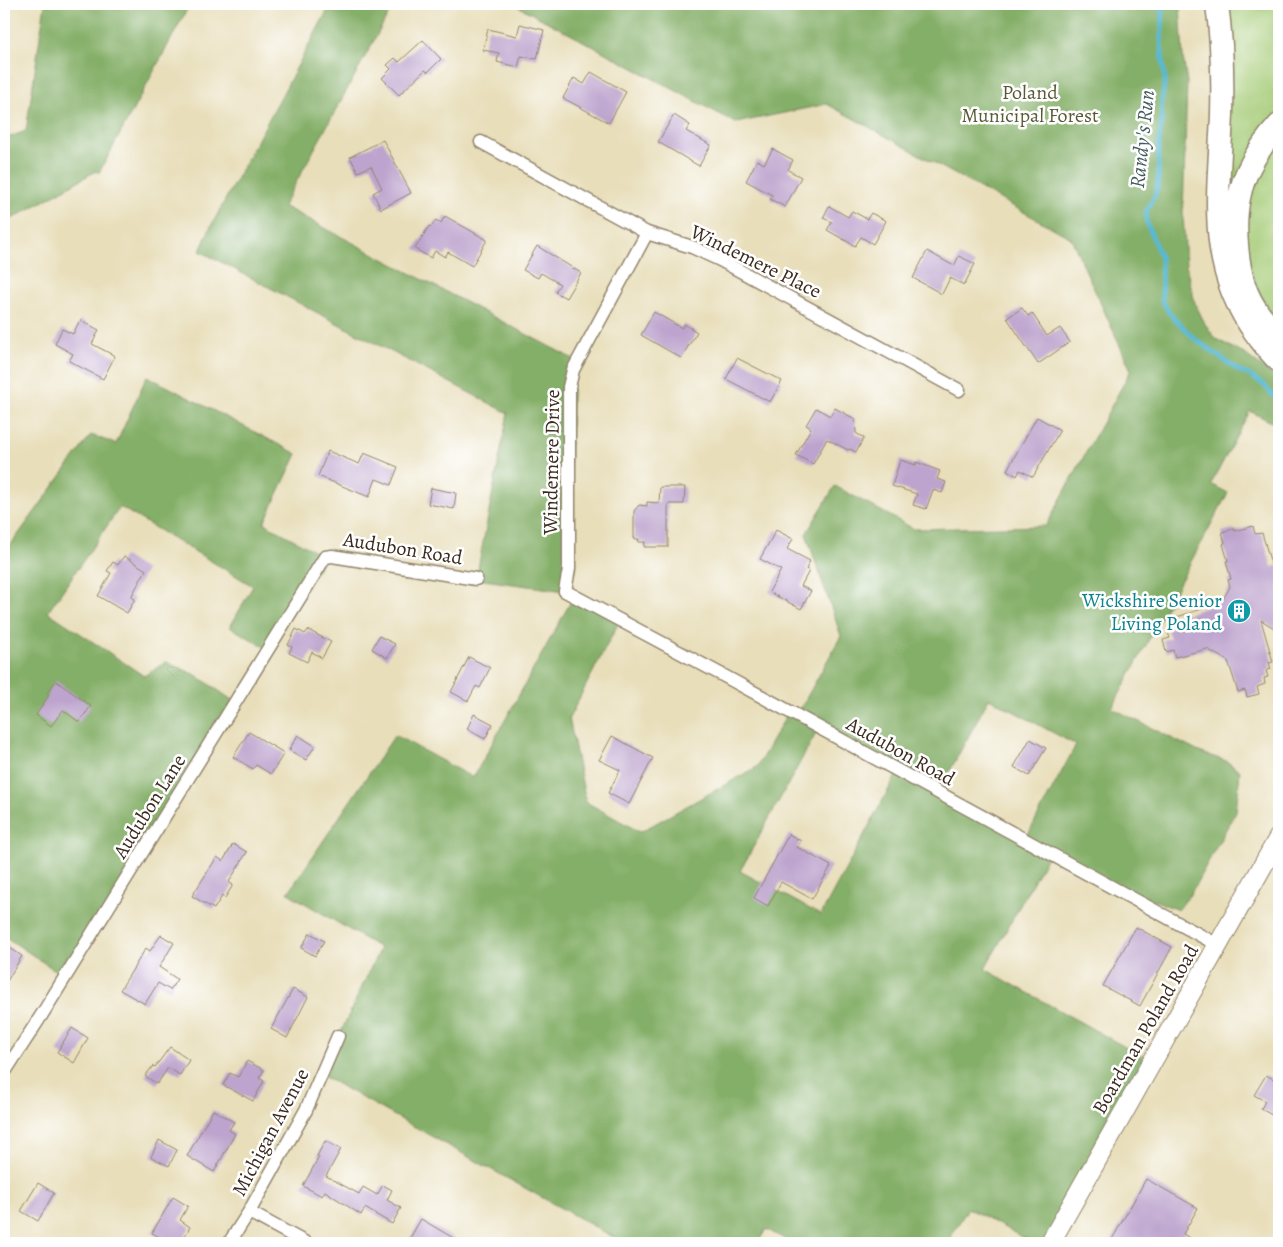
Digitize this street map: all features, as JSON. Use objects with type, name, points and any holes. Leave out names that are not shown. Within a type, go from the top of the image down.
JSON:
[{"type":"highway","points":[[1217,4],[1222,64],[1218,197],[1220,248],[1229,285],[1245,319],[1271,354],[1279,361]]},
{"type":"highway","points":[[1279,125],[1260,150],[1249,169],[1242,187],[1238,199],[1236,240],[1240,269],[1250,299],[1267,325],[1279,337]]},
{"type":"main road","name":"Boardman Poland Road","points":[[1050,1243],[1279,837]]},
{"type":"street","name":"Windemere Place","points":[[481,142],[648,233],[692,247],[720,260],[959,390]]},
{"type":"street","name":"Windemere Drive","points":[[565,591],[569,569],[568,426],[571,378],[577,361],[648,233]]},
{"type":"street","name":"Audubon Road","points":[[325,557],[332,556],[476,579]]},
{"type":"street","name":"Audubon Lane","points":[[4,1074],[66,977],[325,557]]},
{"type":"street","name":"Audubon Road","points":[[565,591],[1218,945]]},
{"type":"street","name":"Michigan Avenue","points":[[229,1243],[249,1212],[306,1110],[338,1036]]},
{"type":"street","points":[[249,1212],[306,1243]]},
{"type":"green space","points":[[45,4],[190,4],[99,173],[96,171],[10,220],[4,232],[4,139],[26,131]]},
{"type":"green space","points":[[331,4],[394,4],[283,206],[577,361],[573,370],[565,591],[476,579],[508,413],[200,251],[210,228]]},
{"type":"green space","name":"Poland Municipal Forest","points":[[514,4],[1180,4],[1183,57],[1187,82],[1183,214],[1186,266],[1195,303],[1205,324],[1216,339],[1246,355],[1279,380],[1279,426],[1250,411],[1211,484],[1228,493],[1112,708],[1199,752],[1226,761],[1240,771],[1236,811],[1191,893],[1178,910],[1074,867],[1049,853],[985,969],[1152,1062],[1050,1243],[1033,1243],[968,1208],[947,1243],[792,1243],[766,1229],[758,1243],[624,1243],[321,1075],[380,948],[288,893],[395,735],[473,778],[574,596],[620,620],[569,718],[586,802],[640,832],[757,767],[789,711],[797,715],[841,636],[806,534],[835,486],[914,529],[1046,526],[1131,370],[1071,238],[827,104],[736,123]],"holes":[[[989,698],[1076,745],[1025,840],[938,793]],[[819,728],[898,772],[821,915],[740,871]]]},
{"type":"green space","points":[[1226,4],[1279,4],[1279,117],[1226,202]]},
{"type":"green space","points":[[1279,141],[1279,323],[1259,293],[1253,275],[1248,257],[1246,219],[1254,184],[1262,167]]},
{"type":"green space","points":[[147,376],[297,454],[264,523],[325,557],[268,649],[230,627],[253,586],[120,507],[48,612],[144,676],[166,662],[196,675],[235,702],[65,977],[4,936],[4,554],[91,435],[116,444]]},
{"type":"building","points":[[520,24],[544,30],[537,59],[521,56],[518,67],[497,62],[499,53],[483,50],[488,29],[517,36]]},
{"type":"building","points":[[423,40],[441,59],[428,72],[425,70],[399,95],[382,78],[391,69],[387,65],[395,58],[399,62]]},
{"type":"building","points":[[591,72],[626,92],[609,123],[563,98],[574,78],[584,84]]},
{"type":"building","points":[[674,115],[690,125],[686,131],[711,145],[699,166],[658,142]]},
{"type":"building","points":[[383,140],[411,193],[381,209],[373,193],[382,188],[371,166],[358,172],[350,157]]},
{"type":"building","points":[[773,149],[793,160],[788,170],[801,177],[785,207],[770,199],[772,195],[746,181],[757,160],[764,164]]},
{"type":"building","points":[[829,206],[848,217],[852,211],[867,219],[871,213],[886,221],[873,244],[861,237],[855,246],[827,230],[832,222],[823,218]]},
{"type":"building","points":[[445,216],[487,240],[472,266],[448,252],[445,257],[435,251],[431,258],[415,249],[429,226],[431,227],[436,220],[441,223]]},
{"type":"building","points":[[537,246],[581,273],[566,298],[555,292],[560,284],[541,273],[538,278],[523,270]]},
{"type":"building","points":[[927,251],[954,266],[959,256],[975,264],[964,285],[950,278],[942,294],[913,278]]},
{"type":"building","points":[[1022,308],[1028,316],[1032,313],[1047,336],[1060,328],[1070,342],[1038,364],[1007,318]]},
{"type":"building","points":[[654,312],[682,328],[684,324],[697,332],[681,358],[641,335]]},
{"type":"building","points":[[80,320],[99,330],[92,344],[115,356],[103,379],[69,361],[73,354],[55,344],[62,329],[73,334]]},
{"type":"building","points":[[737,358],[782,381],[770,402],[726,379]]},
{"type":"building","points":[[816,408],[830,416],[835,408],[855,419],[856,433],[864,438],[856,452],[827,439],[813,464],[796,455],[811,428],[806,425]]},
{"type":"building","points":[[1037,417],[1060,430],[1033,477],[1020,470],[1017,476],[1007,470]]},
{"type":"building","points":[[328,451],[359,464],[364,453],[398,467],[391,485],[376,479],[369,497],[318,476]]},
{"type":"building","points":[[900,460],[916,465],[916,462],[940,471],[937,479],[946,482],[942,493],[933,490],[926,509],[913,505],[917,494],[892,486]]},
{"type":"building","points":[[660,487],[685,487],[684,504],[668,504],[668,547],[644,547],[645,542],[638,542],[639,539],[634,539],[634,511],[639,505],[647,506],[647,502],[659,503]]},
{"type":"building","points":[[431,488],[456,493],[454,509],[428,504]]},
{"type":"building","name":"Wickshire Senior Living Poland","points":[[1253,526],[1255,534],[1262,533],[1272,567],[1279,565],[1279,631],[1261,620],[1273,662],[1269,663],[1271,669],[1266,671],[1268,677],[1264,678],[1265,684],[1257,687],[1259,694],[1247,697],[1245,690],[1238,692],[1228,661],[1207,649],[1175,657],[1173,650],[1166,652],[1163,640],[1170,638],[1167,630],[1173,628],[1172,624],[1178,621],[1177,617],[1217,604],[1216,601],[1223,599],[1230,587],[1228,580],[1231,579],[1226,561],[1228,561],[1222,532]]},
{"type":"building","points":[[776,530],[793,539],[787,549],[810,561],[806,569],[809,571],[801,586],[811,591],[801,609],[769,592],[781,570],[760,559]]},
{"type":"building","points":[[124,556],[146,570],[131,597],[135,599],[127,613],[98,596],[111,573],[107,571],[113,562],[118,565]]},
{"type":"building","points":[[296,629],[305,634],[308,630],[331,642],[322,658],[312,652],[307,662],[289,653],[292,647],[288,645]]},
{"type":"building","points":[[379,636],[395,644],[387,658],[372,649]]},
{"type":"building","points":[[469,657],[490,668],[480,688],[476,686],[468,701],[451,692]]},
{"type":"building","points":[[56,681],[91,706],[79,722],[63,710],[51,726],[36,715],[49,695],[47,693]]},
{"type":"building","points":[[474,714],[493,724],[485,739],[467,729]]},
{"type":"building","points":[[249,732],[284,753],[271,774],[256,765],[253,769],[233,757]]},
{"type":"building","points":[[298,735],[315,746],[306,760],[289,750]]},
{"type":"building","points":[[612,736],[653,758],[629,804],[608,793],[620,770],[599,760]]},
{"type":"building","points":[[1030,739],[1046,748],[1029,776],[1014,767]]},
{"type":"building","points":[[789,834],[801,841],[797,847],[831,866],[812,899],[781,882],[768,906],[754,898]]},
{"type":"building","points":[[233,844],[247,852],[229,882],[233,885],[225,898],[222,896],[214,909],[192,896],[217,857],[223,861]]},
{"type":"building","points":[[1136,927],[1172,947],[1140,1006],[1103,986]]},
{"type":"building","points":[[310,933],[324,941],[315,956],[301,948]]},
{"type":"building","points":[[161,935],[174,943],[159,967],[177,979],[170,990],[158,983],[145,1004],[120,990],[146,948],[150,951]]},
{"type":"building","points":[[4,944],[22,956],[4,986]]},
{"type":"building","points":[[293,989],[308,997],[287,1038],[271,1029]]},
{"type":"building","points":[[72,1028],[88,1038],[74,1063],[57,1052]]},
{"type":"building","points":[[170,1047],[189,1060],[180,1075],[168,1068],[157,1084],[145,1076],[153,1066],[155,1067]]},
{"type":"building","points":[[247,1061],[264,1070],[259,1078],[264,1081],[253,1101],[223,1085],[230,1073],[238,1077]]},
{"type":"building","points":[[1266,1075],[1279,1082],[1279,1119],[1261,1109],[1265,1101],[1254,1095]]},
{"type":"building","points":[[213,1110],[234,1122],[229,1130],[235,1134],[214,1172],[187,1156]]},
{"type":"building","points":[[159,1140],[177,1150],[169,1166],[151,1157]]},
{"type":"building","points":[[325,1141],[341,1149],[326,1176],[359,1194],[363,1187],[377,1195],[383,1185],[392,1190],[387,1200],[401,1208],[392,1224],[365,1208],[361,1215],[325,1191],[322,1196],[303,1186],[319,1157],[317,1156]]},
{"type":"building","points":[[1146,1179],[1198,1208],[1183,1234],[1199,1243],[1110,1243]]},
{"type":"building","points":[[38,1183],[54,1193],[38,1221],[21,1211]]},
{"type":"building","points":[[173,1197],[188,1206],[180,1220],[190,1227],[181,1243],[170,1243],[152,1233]]},
{"type":"building","points":[[421,1219],[462,1243],[407,1243]]},
{"type":"waterway","name":"Randy's Run","points":[[1160,4],[1163,14],[1161,43],[1165,81],[1161,105],[1162,118],[1158,181],[1156,193],[1146,212],[1146,220],[1161,259],[1162,301],[1170,314],[1195,339],[1239,371],[1249,375],[1265,386],[1271,394],[1279,399]]},
{"type":"place","name":"Wickshire Senior Living Poland","points":[[1239,611]]}]
